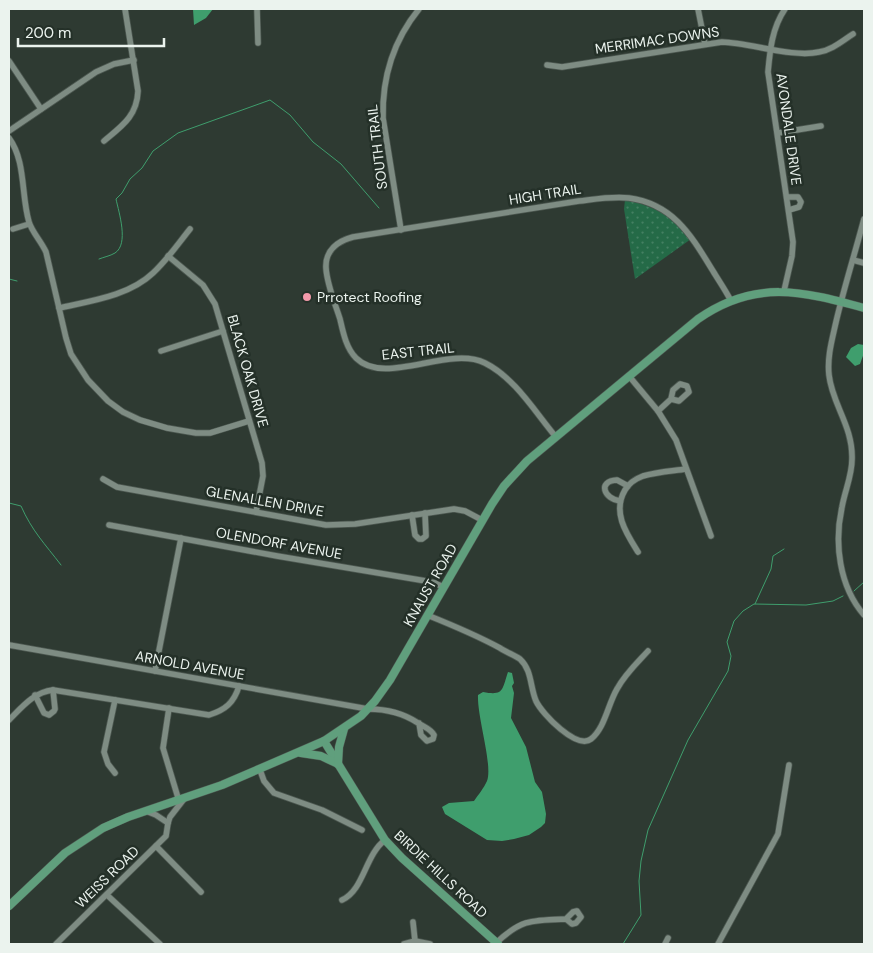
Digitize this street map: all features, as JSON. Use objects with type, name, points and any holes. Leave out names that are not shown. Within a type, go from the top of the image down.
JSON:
[{"type":"main road","name":"KNAUST ROAD","points":[[9,906],[58,859],[83,840],[111,824],[260,770],[324,742],[344,729],[368,709],[385,687],[482,520],[498,495],[512,478],[527,461],[698,319],[731,301],[754,294],[784,291],[807,294],[864,308]]},
{"type":"main road","points":[[299,753],[321,756],[338,764],[339,747],[344,729]]},
{"type":"main road","name":"BIRDIE HILLS ROAD","points":[[324,742],[385,840],[402,858],[496,944]]},
{"type":"street","points":[[104,141],[128,119],[138,102],[134,60],[125,9]]},
{"type":"street","points":[[257,9],[258,43]]},
{"type":"street","name":"SOUTH TRAIL","points":[[401,230],[383,118],[383,98],[388,68],[395,45],[419,9]]},
{"type":"street","points":[[698,9],[705,44]]},
{"type":"street","name":"AVONDALE DRIVE","points":[[784,291],[793,250],[789,210],[768,72],[770,48],[776,28],[785,9]]},
{"type":"street","name":"MERRIMAC DOWNS","points":[[547,65],[562,67],[722,42],[737,42],[804,54],[833,48],[853,34]]},
{"type":"street","points":[[9,131],[105,68],[134,60]]},
{"type":"street","points":[[9,61],[40,109]]},
{"type":"street","points":[[778,133],[821,126]]},
{"type":"street","points":[[9,138],[20,166],[29,224],[42,242],[46,252],[66,338],[79,368],[99,393],[123,412],[154,425],[202,434],[249,421]]},
{"type":"street","name":"AVONDALE DRIVE","points":[[786,197],[798,197],[801,202],[799,207],[789,210]]},
{"type":"street","name":"HIGH TRAIL","points":[[326,260],[330,250],[337,243],[345,239],[579,201],[630,198],[650,203],[669,212],[680,223],[702,252],[731,301]]},
{"type":"street","points":[[864,219],[830,346],[829,369],[833,390],[849,430],[852,457],[852,471],[839,521],[838,552],[853,600],[864,615]]},
{"type":"street","points":[[13,230],[29,224]]},
{"type":"street","points":[[59,308],[128,289],[152,274],[190,229]]},
{"type":"street","name":"BLACK OAK DRIVE","points":[[168,256],[203,285],[211,296],[263,469],[256,512]]},
{"type":"street","name":"EAST TRAIL","points":[[326,260],[327,277],[345,339],[356,358],[366,364],[383,369],[453,359],[483,362],[499,371],[511,383],[556,437]]},
{"type":"street","points":[[853,260],[864,263]]},
{"type":"street","points":[[161,351],[223,331]]},
{"type":"street","points":[[629,376],[658,411],[676,440],[711,536]]},
{"type":"street","points":[[658,411],[671,400]]},
{"type":"street","points":[[638,552],[620,519],[618,510],[620,501],[628,486],[634,480],[644,476],[686,469]]},
{"type":"street","name":"GLENALLEN DRIVE","points":[[103,479],[117,487],[326,525],[355,524],[457,509],[482,520]]},
{"type":"street","points":[[620,501],[608,496],[605,486],[608,482],[617,480],[628,486]]},
{"type":"street","points":[[412,515],[415,535],[422,539],[426,536],[425,513]]},
{"type":"street","name":"OLENDORF AVENUE","points":[[109,525],[434,582],[443,587]]},
{"type":"street","points":[[155,671],[181,538]]},
{"type":"street","points":[[427,615],[480,637],[519,659],[529,674],[536,701],[540,708],[563,731],[582,742],[593,738],[599,730],[608,706],[624,677],[648,651]]},
{"type":"street","name":"ARNOLD AVENUE","points":[[9,645],[368,709],[393,711],[407,716],[419,724]]},
{"type":"street","points":[[9,720],[35,696],[45,690],[206,715],[219,712],[233,701],[239,686]]},
{"type":"street","points":[[35,696],[44,713],[49,715],[55,709],[53,690]]},
{"type":"street","points":[[115,700],[104,752],[108,764],[115,773]]},
{"type":"street","points":[[169,708],[163,748],[181,800]]},
{"type":"street","points":[[718,944],[778,834],[789,765]]},
{"type":"street","points":[[260,770],[264,781],[274,793],[322,810],[362,830]]},
{"type":"street","name":"WEISS ROAD","points":[[56,944],[166,836],[168,824],[181,800]]},
{"type":"street","points":[[146,811],[156,815],[168,824]]},
{"type":"street","points":[[342,900],[349,897],[354,891],[375,849],[385,840]]},
{"type":"street","points":[[156,846],[201,892]]},
{"type":"street","points":[[107,895],[160,944]]},
{"type":"street","points":[[496,944],[521,924],[539,920],[566,919]]},
{"type":"street","points":[[413,922],[415,941]]},
{"type":"street","points":[[665,944],[668,938]]},
{"type":"street","points":[[404,944],[415,941],[430,944]]},
{"type":"shaded area","points":[[193,9],[213,9],[206,18],[194,25]]},
{"type":"shaded area","points":[[625,200],[631,200],[668,214],[691,239],[635,279],[624,209]]},
{"type":"shaded area","points":[[858,344],[864,345],[864,353],[860,364],[855,366],[846,357],[851,348]]},
{"type":"shaded area","points":[[508,672],[512,673],[514,683],[512,686],[514,693],[511,718],[526,747],[535,782],[542,792],[546,814],[545,823],[529,835],[502,841],[487,840],[445,814],[442,807],[449,803],[474,801],[486,784],[488,764],[478,695],[483,692],[499,692],[505,683]]},
{"type":"waterway","points":[[99,259],[113,254],[119,249],[122,228],[116,199],[130,179],[142,168],[153,151],[178,133],[270,100],[290,115],[313,142],[341,164],[379,208]]},
{"type":"waterway","points":[[9,279],[17,281]]},
{"type":"waterway","points":[[9,503],[21,506],[34,530],[61,565]]},
{"type":"waterway","points":[[755,604],[771,569],[773,556],[784,549]]},
{"type":"waterway","points":[[854,591],[864,582]]},
{"type":"waterway","points":[[623,944],[641,915],[639,881],[641,861],[648,830],[688,740],[728,671],[731,656],[727,642],[734,621],[743,611],[754,604],[806,605],[833,601],[843,596]]},
{"type":"place","name":"Prrotect Roofing","points":[[307,297]]}]
